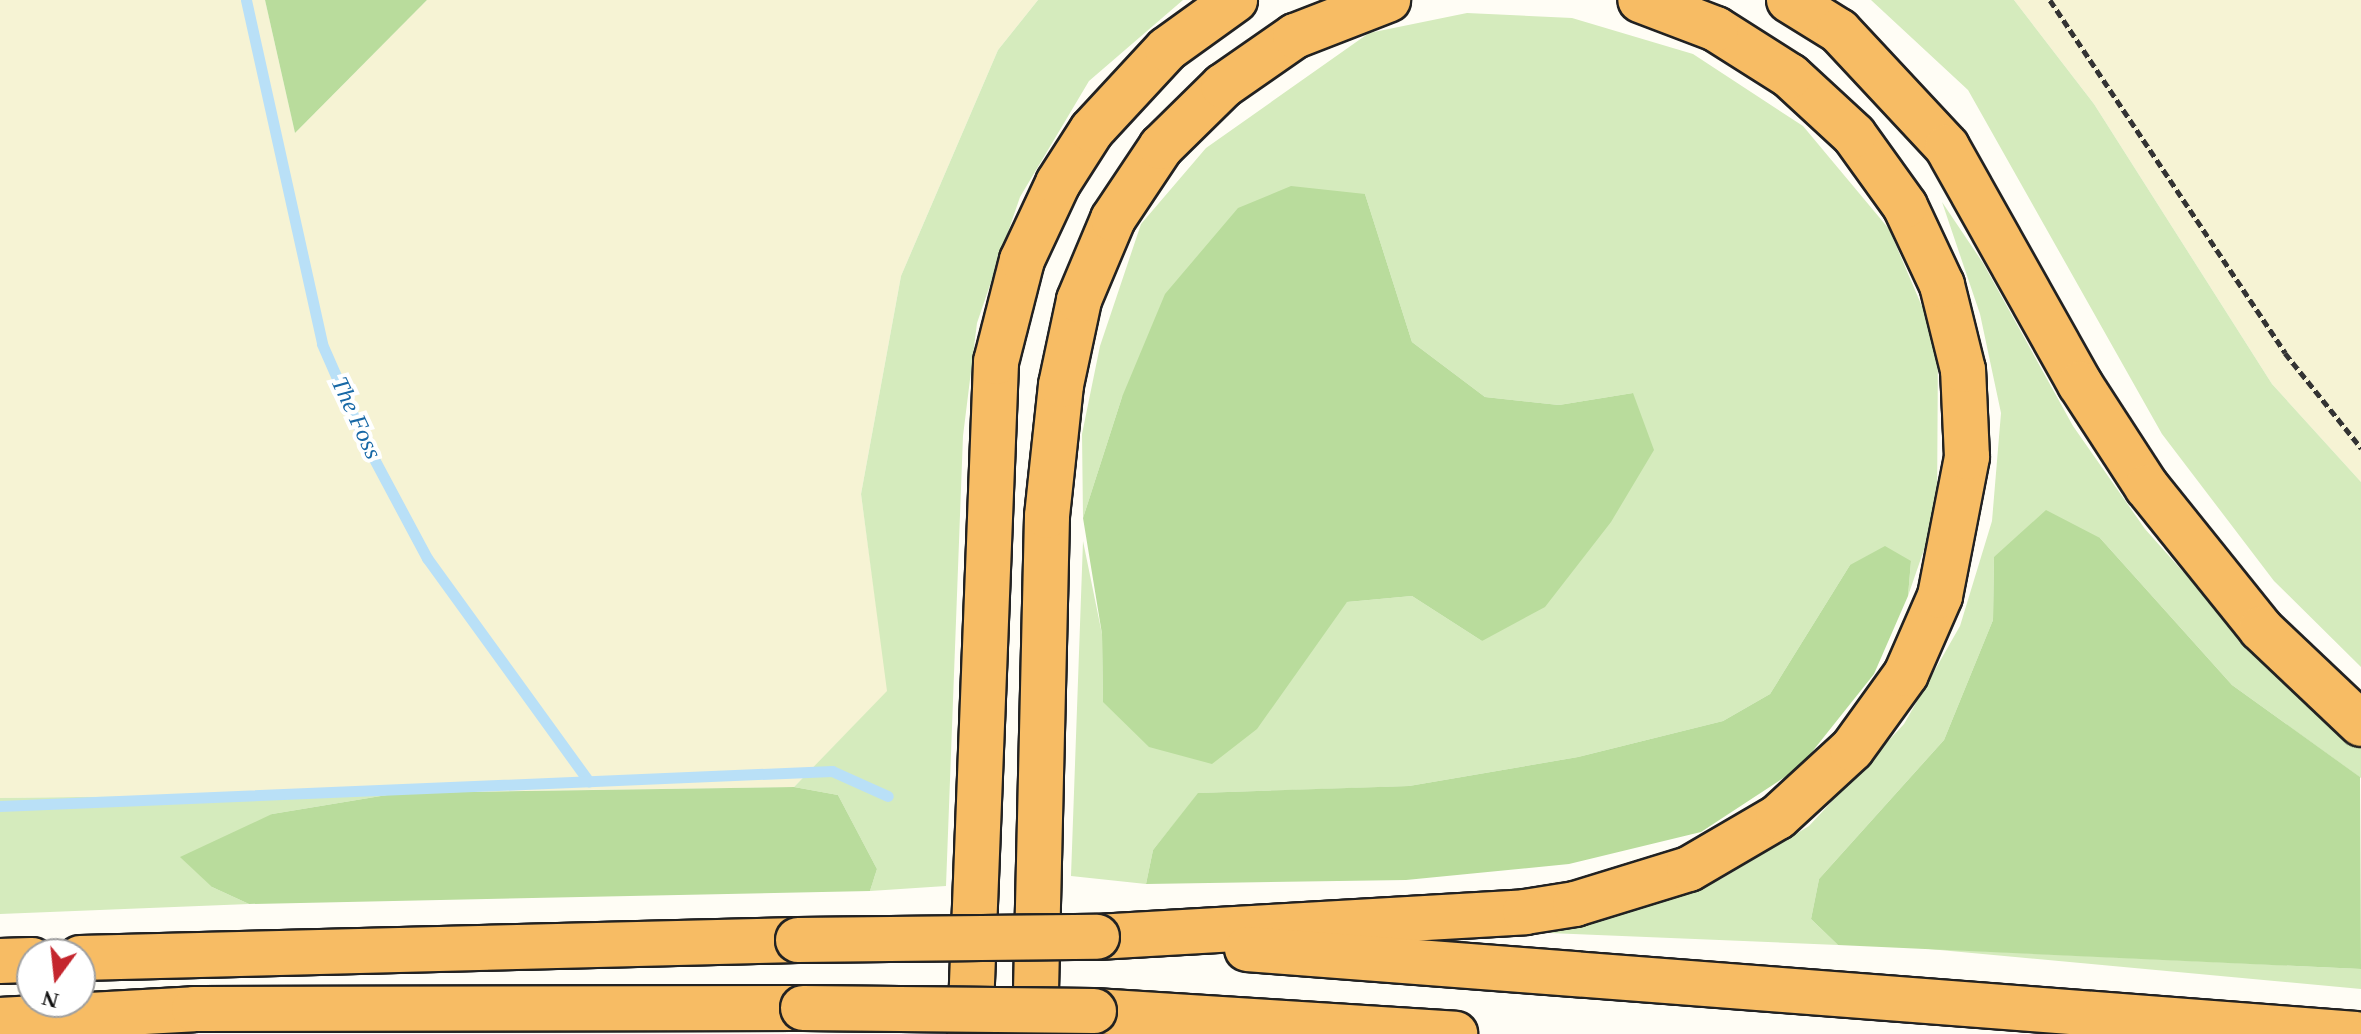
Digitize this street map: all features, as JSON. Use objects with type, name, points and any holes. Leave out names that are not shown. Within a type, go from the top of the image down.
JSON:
[{"type":"highway","points":[[970,1034],[977,763],[999,348],[1022,260],[1058,183],[1092,130],[1167,49],[1235,0]]},
{"type":"highway","points":[[1035,1034],[1047,516],[1061,385],[1079,300],[1121,207],[1161,147],[1223,86],[1295,36],[1388,0]]},
{"type":"highway","points":[[96,958],[798,940],[1097,937],[1525,912],[1575,904],[1689,869],[1778,817],[1831,769],[1906,674],[1944,583],[1967,457],[1963,370],[1942,285],[1905,206],[1854,135],[1790,76],[1728,37],[1640,0]]},
{"type":"highway","points":[[1789,0],[1839,31],[1947,147],[2080,384],[2147,487],[2261,629],[2361,724]]},
{"type":"highway","points":[[1097,937],[2356,1034]]},
{"type":"highway","points":[[0,1020],[194,1009],[803,1008],[1094,1011],[1455,1034]]},
{"type":"path","points":[[2050,0],[2285,353],[2361,448]]},
{"type":"shaded area","points":[[0,0],[265,0],[295,133],[427,0],[1038,0],[998,50],[901,276],[861,494],[888,691],[794,787],[0,798]]},
{"type":"shaded area","points":[[2014,0],[2361,0],[2361,482],[2272,384],[2094,104]]},
{"type":"green space","points":[[265,0],[427,0],[295,133]]},
{"type":"green space","points":[[1038,0],[1183,0],[1089,81],[1020,197],[977,323],[963,436],[946,886],[870,891],[877,869],[838,795],[794,787],[887,691],[861,494],[901,276],[998,50]]},
{"type":"green space","points":[[1871,0],[2014,0],[2094,104],[2272,384],[2361,482],[2361,667],[2274,581],[2162,434],[1968,90]]},
{"type":"green space","points":[[1467,13],[1572,18],[1693,54],[1803,126],[1889,229],[1938,344],[1937,512],[1908,596],[1911,561],[1850,565],[1770,694],[1723,721],[1578,757],[1409,786],[1199,793],[1153,850],[1146,884],[1071,876],[1083,541],[1102,634],[1103,702],[1347,602],[1412,596],[1482,641],[1633,393],[1559,405],[1485,397],[1412,342],[1365,194],[1122,397],[1083,518],[1082,434],[1100,346],[1141,224],[1206,148],[1369,33]]},
{"type":"green space","points":[[1291,186],[1365,194],[1412,342],[1485,397],[1559,405],[1633,393],[1654,450],[1611,522],[1545,607],[1482,641],[1412,596],[1347,602],[1257,729],[1212,764],[1149,747],[1103,702],[1102,634],[1083,518],[1122,397],[1165,294],[1238,208]]},
{"type":"green space","points":[[1942,202],[1983,263],[2073,426],[2145,529],[2258,656],[2361,748],[2361,778],[2232,685],[2100,538],[1994,557],[1993,620],[1944,740],[1819,879],[1811,919],[1838,945],[1549,933],[1721,879],[1809,826],[1904,724],[1960,626],[1992,521],[2001,413],[1980,314]]},
{"type":"green space","points":[[2046,510],[2100,538],[2232,685],[2360,777],[2361,969],[1838,945],[1811,919],[1819,879],[1944,740],[1993,620],[1994,557]]},
{"type":"green space","points":[[1885,546],[1911,561],[1908,596],[1874,674],[1800,767],[1701,832],[1569,864],[1406,880],[1146,884],[1153,850],[1198,793],[1409,786],[1578,757],[1723,721],[1770,694],[1850,565]]},
{"type":"green space","points":[[794,787],[838,795],[877,869],[870,891],[249,904],[212,887],[180,857],[272,814],[399,793]]},
{"type":"green space","points":[[399,793],[272,814],[212,887],[249,904],[0,914],[0,798]]},
{"type":"green space","points":[[1918,948],[2361,969],[2361,989]]},
{"type":"waterway","name":"The Foss","points":[[246,0],[322,344],[365,442],[427,558],[589,782]]},
{"type":"waterway","points":[[0,806],[832,771],[888,796]]}]
